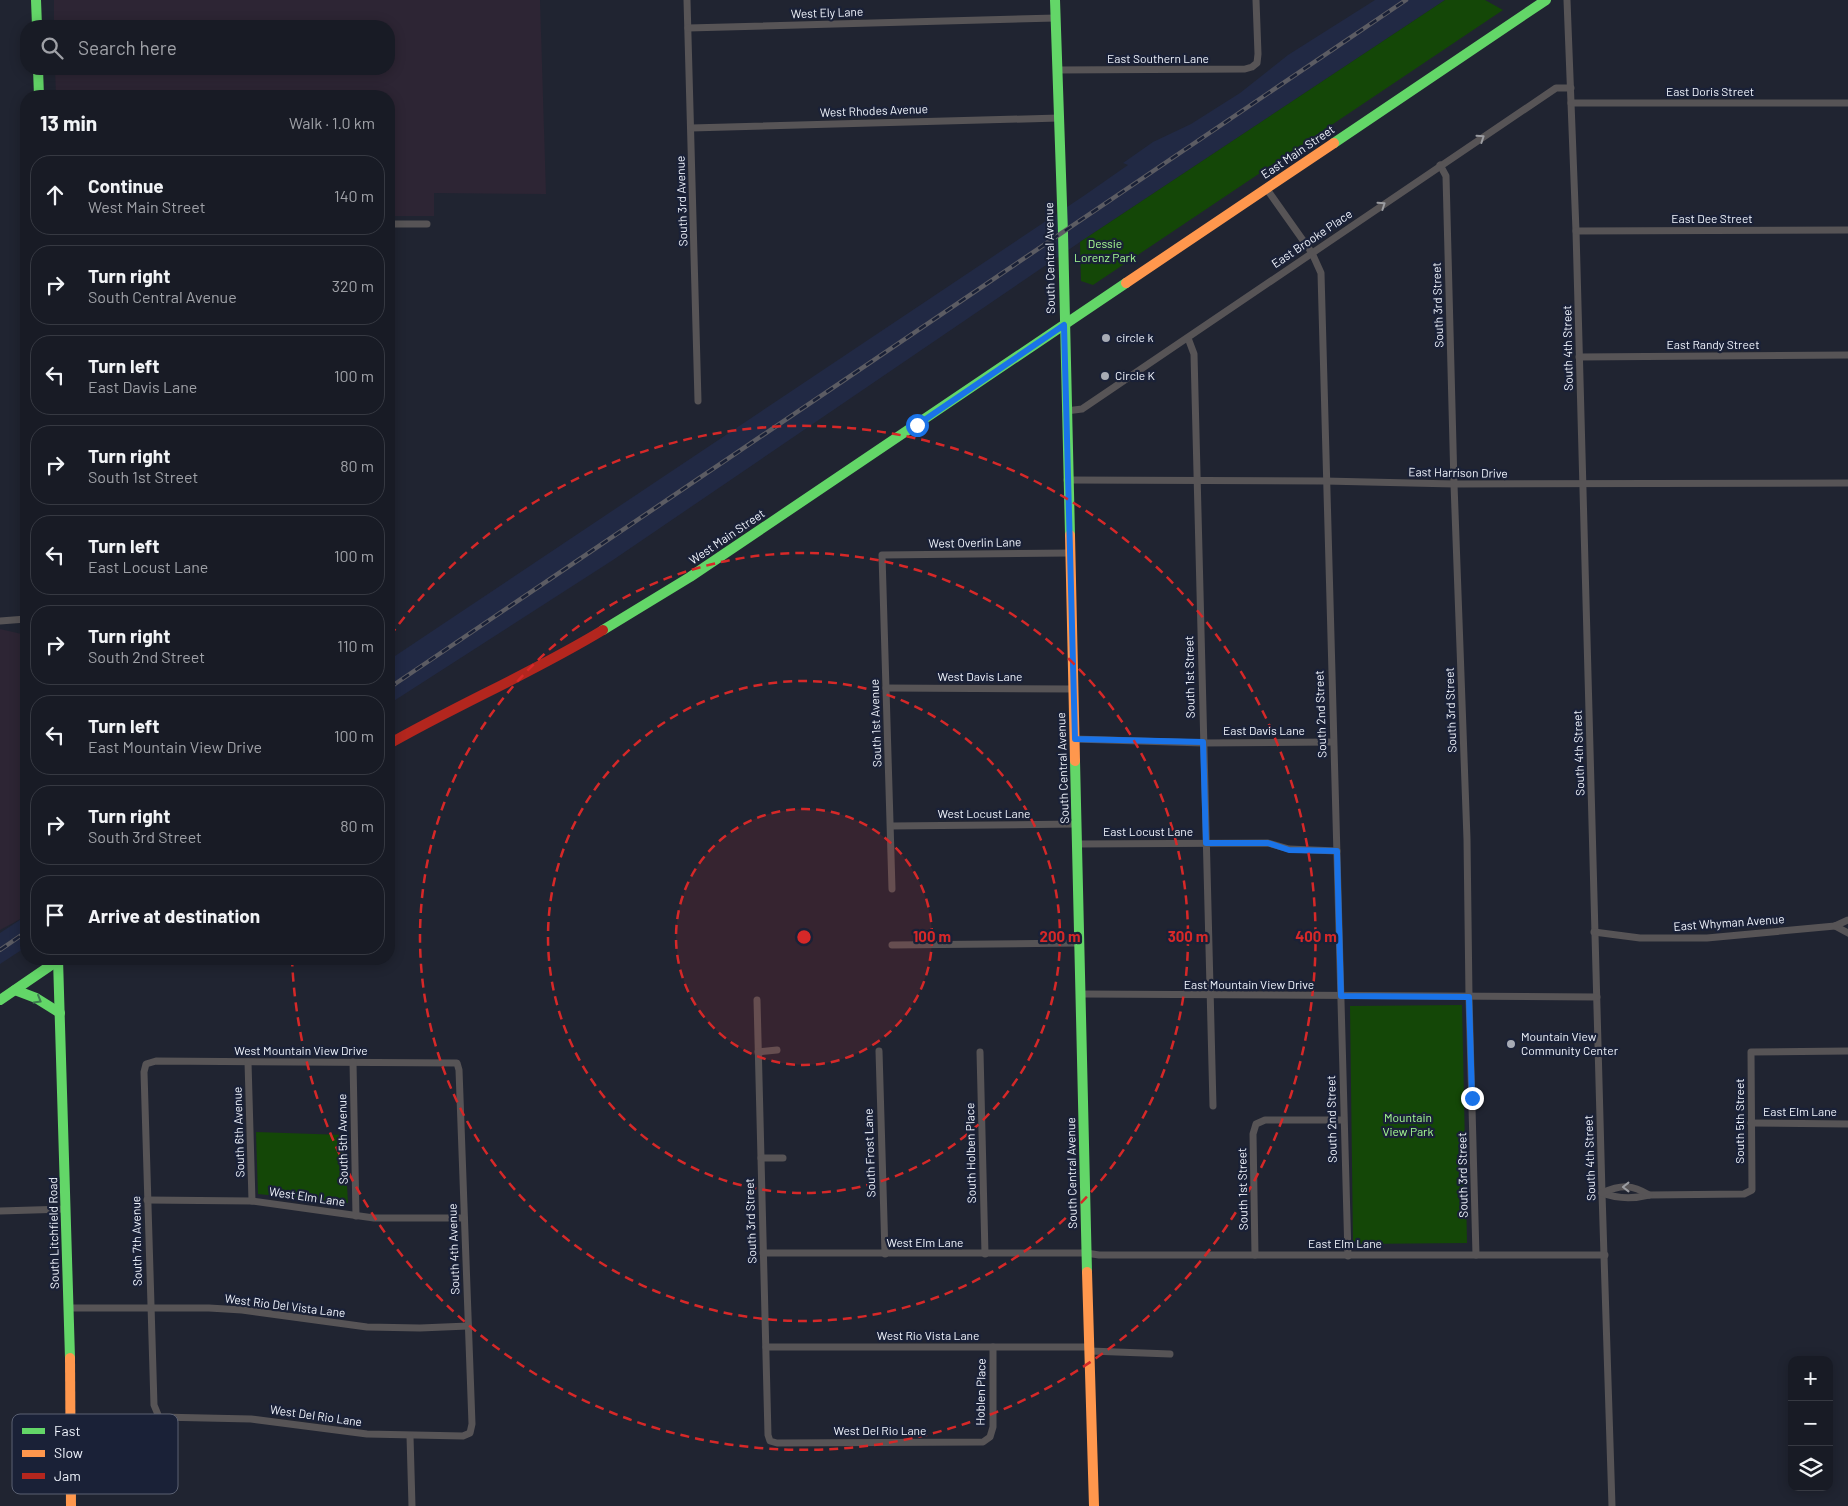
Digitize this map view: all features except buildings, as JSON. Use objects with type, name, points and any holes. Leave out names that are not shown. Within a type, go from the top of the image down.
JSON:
[{"type":"main road","points":[[36,0],[37,20]]},
{"type":"main road","name":"South Central Avenue","points":[[1055,0],[1094,1506]]},
{"type":"main road","name":"East Main Street","points":[[1064,325],[1546,0]]},
{"type":"main road","points":[[38,75],[39,90]]},
{"type":"main road","name":"West Main Street","points":[[395,741],[428,722],[564,654],[629,616],[690,577],[1064,325]]},
{"type":"main road","points":[[0,1000],[50,965]]},
{"type":"main road","name":"South Litchfield Road","points":[[59,965],[69,1308],[70,1414]]},
{"type":"main road","points":[[15,990],[36,998],[60,1013]]},
{"type":"street","name":"South 3rd Avenue","points":[[687,0],[698,400]]},
{"type":"street","name":"East Southern Lane","points":[[1057,70],[1245,70],[1257,63],[1256,0]]},
{"type":"street","name":"South 4th Street","points":[[1567,0],[1576,231],[1594,932],[1612,1506]]},
{"type":"street","name":"West Ely Lane","points":[[688,28],[1056,18]]},
{"type":"street","name":"East Brooke Place","points":[[1066,412],[1082,410],[1556,88],[1571,88]]},
{"type":"street","name":"East Doris Street","points":[[1571,103],[1848,103]]},
{"type":"street","name":"West Rhodes Avenue","points":[[691,128],[1059,118]]},
{"type":"street","name":"South 3rd Street","points":[[1440,165],[1446,176],[1454,484],[1468,839],[1469,997],[1476,1255]]},
{"type":"street","name":"South 2nd Street","points":[[1266,188],[1312,253],[1321,273],[1325,481],[1348,1256]]},
{"type":"street","points":[[395,224],[427,224]]},
{"type":"street","name":"East Dee Street","points":[[1576,231],[1848,230]]},
{"type":"street","name":"South 1st Street","points":[[1188,338],[1194,354],[1213,1106]]},
{"type":"street","name":"East Randy Street","points":[[1579,357],[1848,355]]},
{"type":"street","name":"East Harrison Drive","points":[[1067,480],[1325,481],[1454,484],[1848,483]]},
{"type":"street","name":"West Overlin Lane","points":[[882,555],[1070,553]]},
{"type":"street","name":"South 1st Avenue","points":[[882,555],[892,889]]},
{"type":"street","points":[[0,622],[20,620]]},
{"type":"street","name":"West Davis Lane","points":[[886,688],[1074,689]]},
{"type":"street","name":"East Davis Lane","points":[[1075,739],[1203,742],[1333,742]]},
{"type":"street","name":"West Locust Lane","points":[[891,826],[1077,824]]},
{"type":"street","name":"East Locust Lane","points":[[1078,844],[1268,843],[1289,850],[1337,851]]},
{"type":"street","name":"East Whyman Avenue","points":[[1594,932],[1640,938],[1707,938],[1835,926],[1848,920]]},
{"type":"street","points":[[1835,926],[1848,933]]},
{"type":"street","points":[[892,945],[1079,943]]},
{"type":"street","name":"East Mountain View Drive","points":[[1081,994],[1597,997]]},
{"type":"street","name":"South 3rd Street","points":[[757,1000],[768,1435],[770,1441]]},
{"type":"street","points":[[758,1052],[777,1050]]},
{"type":"street","name":"South Frost Lane","points":[[879,1051],[885,1254]]},
{"type":"street","name":"South 5th Street","points":[[1649,1195],[1744,1194],[1752,1190],[1751,1052],[1848,1051]]},
{"type":"street","name":"South Holben Place","points":[[980,1052],[985,1254]]},
{"type":"street","name":"West Mountain View Drive","points":[[146,1064],[156,1062],[456,1064]]},
{"type":"street","name":"South 6th Avenue","points":[[248,1062],[252,1201]]},
{"type":"street","name":"South 5th Avenue","points":[[353,1062],[356,1216]]},
{"type":"street","name":"South 7th Avenue","points":[[146,1064],[144,1072],[150,1308],[154,1405],[158,1414]]},
{"type":"street","name":"South 4th Avenue","points":[[456,1064],[459,1070],[472,1424],[470,1433]]},
{"type":"street","name":"South 1st Street","points":[[1255,1255],[1253,1134],[1256,1124],[1265,1120],[1343,1120]]},
{"type":"street","name":"East Elm Lane","points":[[1751,1123],[1848,1124]]},
{"type":"street","points":[[761,1158],[783,1158]]},
{"type":"street","points":[[1602,1193],[1616,1187],[1637,1187],[1649,1195]]},
{"type":"street","points":[[1602,1193],[1614,1198],[1637,1198],[1649,1195]]},
{"type":"street","name":"West Elm Lane","points":[[147,1200],[252,1201],[374,1218],[464,1218]]},
{"type":"street","points":[[0,1211],[66,1209]]},
{"type":"street","name":"West Elm Lane","points":[[764,1253],[1086,1253]]},
{"type":"street","name":"East Elm Lane","points":[[1086,1253],[1098,1255],[1348,1256],[1605,1255]]},
{"type":"street","name":"West Rio Del Vista Lane","points":[[69,1308],[242,1310],[368,1327],[420,1328],[468,1326]]},
{"type":"street","name":"West Rio Vista Lane","points":[[766,1347],[992,1347],[1090,1349],[1170,1354]]},
{"type":"street","name":"Hoblen Place","points":[[990,1437],[993,1427],[992,1347]]},
{"type":"street","name":"West Del Rio Lane","points":[[178,1417],[251,1419],[367,1434],[463,1436],[470,1433]]},
{"type":"street","points":[[410,1436],[412,1506]]},
{"type":"street","name":"West Del Rio Lane","points":[[770,1441],[777,1443],[983,1442],[990,1437]]},
{"type":"shaded area","points":[[54,0],[540,0],[546,194],[434,193],[434,216],[395,216],[395,90],[56,90],[55,75],[395,75],[395,20],[54,20]]},
{"type":"shaded area","points":[[1375,0],[1445,0],[1080,242],[613,560],[395,700],[395,656],[1085,195],[1128,165],[1123,163],[1153,142],[1191,124],[1240,93],[1288,55]]},
{"type":"shaded area","points":[[0,629],[20,634],[20,919],[0,930]]},
{"type":"shaded area","points":[[20,920],[20,951],[0,964],[0,933]]},
{"type":"green space","name":"Dessie Lorenz Park","points":[[1445,0],[1485,0],[1503,10],[1093,285],[1081,281],[1080,242]]},
{"type":"green space","name":"Mountain View Park","points":[[1462,1005],[1467,1243],[1353,1244],[1350,1006]]},
{"type":"green space","points":[[256,1132],[344,1135],[348,1203],[258,1194]]},
{"type":"railway","points":[[395,684],[1406,0]]},
{"type":"railway","points":[[0,950],[20,936]]},
{"type":"traffic: fast","points":[[36,0],[37,20]]},
{"type":"traffic: fast","points":[[1055,0],[1070,535]]},
{"type":"traffic: fast","points":[[1334,143],[1546,0]]},
{"type":"traffic: fast","points":[[38,75],[39,90]]},
{"type":"traffic: fast","points":[[603,630],[690,577],[1126,283]]},
{"type":"traffic: fast","points":[[1075,761],[1087,1272]]},
{"type":"traffic: fast","points":[[0,1000],[51,965]]},
{"type":"traffic: fast","points":[[58,965],[70,1358]]},
{"type":"traffic: fast","points":[[15,990],[36,998],[60,1013]]},
{"type":"traffic: slow","points":[[1126,283],[1334,143]]},
{"type":"traffic: slow","points":[[1070,535],[1075,761]]},
{"type":"traffic: slow","points":[[1087,1272],[1094,1506]]},
{"type":"traffic: slow","points":[[70,1358],[70,1414]]},
{"type":"traffic: slow","points":[[71,1494],[71,1506]]},
{"type":"traffic: jam","points":[[395,741],[550,660],[603,630]]},
{"type":"place","name":"circle k","points":[[1106,338]]},
{"type":"place","name":"Circle K","points":[[1105,376]]},
{"type":"place","name":"Mountain View Community Center","points":[[1511,1044]]},
{"type":"route","points":[[917,425],[1064,325],[1075,739],[1203,742],[1206,843],[1268,843],[1289,850],[1337,851],[1341,996],[1469,997],[1472,1098]]}]
